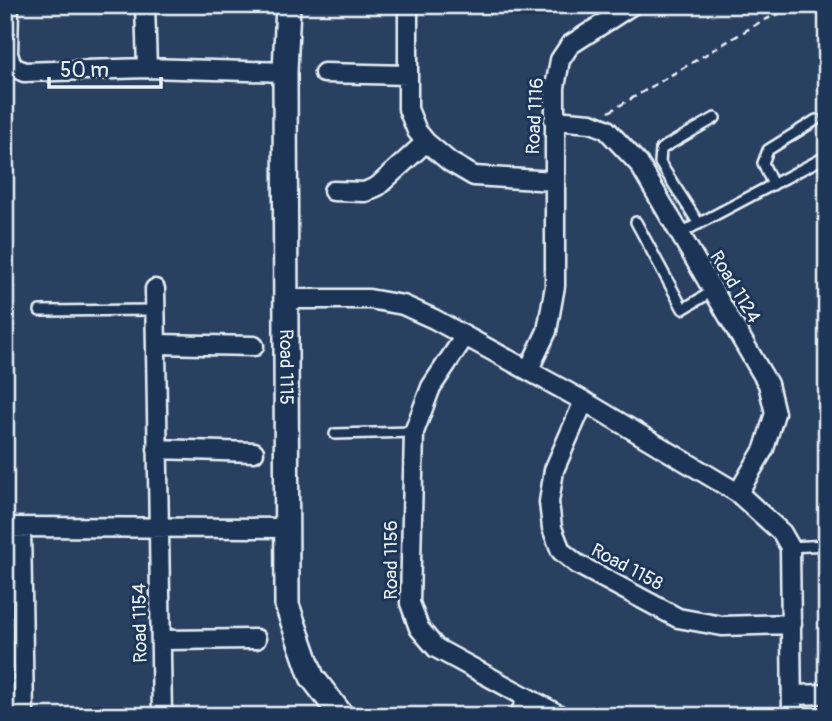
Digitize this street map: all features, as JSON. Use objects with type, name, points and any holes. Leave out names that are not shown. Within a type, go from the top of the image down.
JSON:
[{"type":"street","points":[[9,5],[8,54],[12,66],[24,72],[147,68],[285,72]]},
{"type":"street","points":[[145,5],[147,68]]},
{"type":"street","name":"Road 1115","points":[[288,5],[285,72],[287,605],[312,677],[342,716]]},
{"type":"street","name":"Road 1116","points":[[408,5],[408,109],[417,131],[426,142],[450,162],[474,176],[554,181]]},
{"type":"street","name":"Road 1116","points":[[529,369],[547,331],[555,286],[554,120],[555,87],[560,60],[570,45],[632,5]]},
{"type":"street","points":[[324,73],[408,75]]},
{"type":"street","points":[[554,120],[591,123]]},
{"type":"street","name":"Road 1124","points":[[591,123],[606,129],[639,164],[768,384],[775,413],[764,449],[738,493]]},
{"type":"street","points":[[333,191],[365,192],[378,186],[426,142]]},
{"type":"street","name":"Road 1154","points":[[155,289],[162,716]]},
{"type":"street","points":[[287,299],[369,299],[403,305],[529,369],[738,493],[782,533],[790,547],[792,716]]},
{"type":"street","name":"Road 1156","points":[[465,336],[431,387],[414,432],[410,603],[419,628],[436,648],[561,716]]},
{"type":"street","points":[[156,344],[254,346]]},
{"type":"street","name":"Road 1158","points":[[584,401],[554,470],[549,502],[552,528],[561,551],[577,564],[678,618],[722,626],[792,624]]},
{"type":"street","points":[[157,449],[254,452]]},
{"type":"street","points":[[24,716],[9,528],[288,528]]},
{"type":"street","points":[[161,640],[256,639]]},
{"type":"street","points":[[792,695],[827,695]]},
{"type":"street","points":[[519,716],[528,698]]},
{"type":"lane","points":[[699,224],[660,163],[659,155],[661,149],[715,118]]},
{"type":"lane","points":[[773,185],[763,163],[768,150],[816,120]]},
{"type":"lane","points":[[679,234],[827,156]]},
{"type":"lane","points":[[636,222],[683,309],[713,291]]},
{"type":"lane","points":[[40,311],[156,310]]},
{"type":"lane","points":[[335,434],[414,432]]},
{"type":"lane","points":[[790,547],[827,545]]},
{"type":"path","points":[[591,123],[762,20],[800,5]]}]
